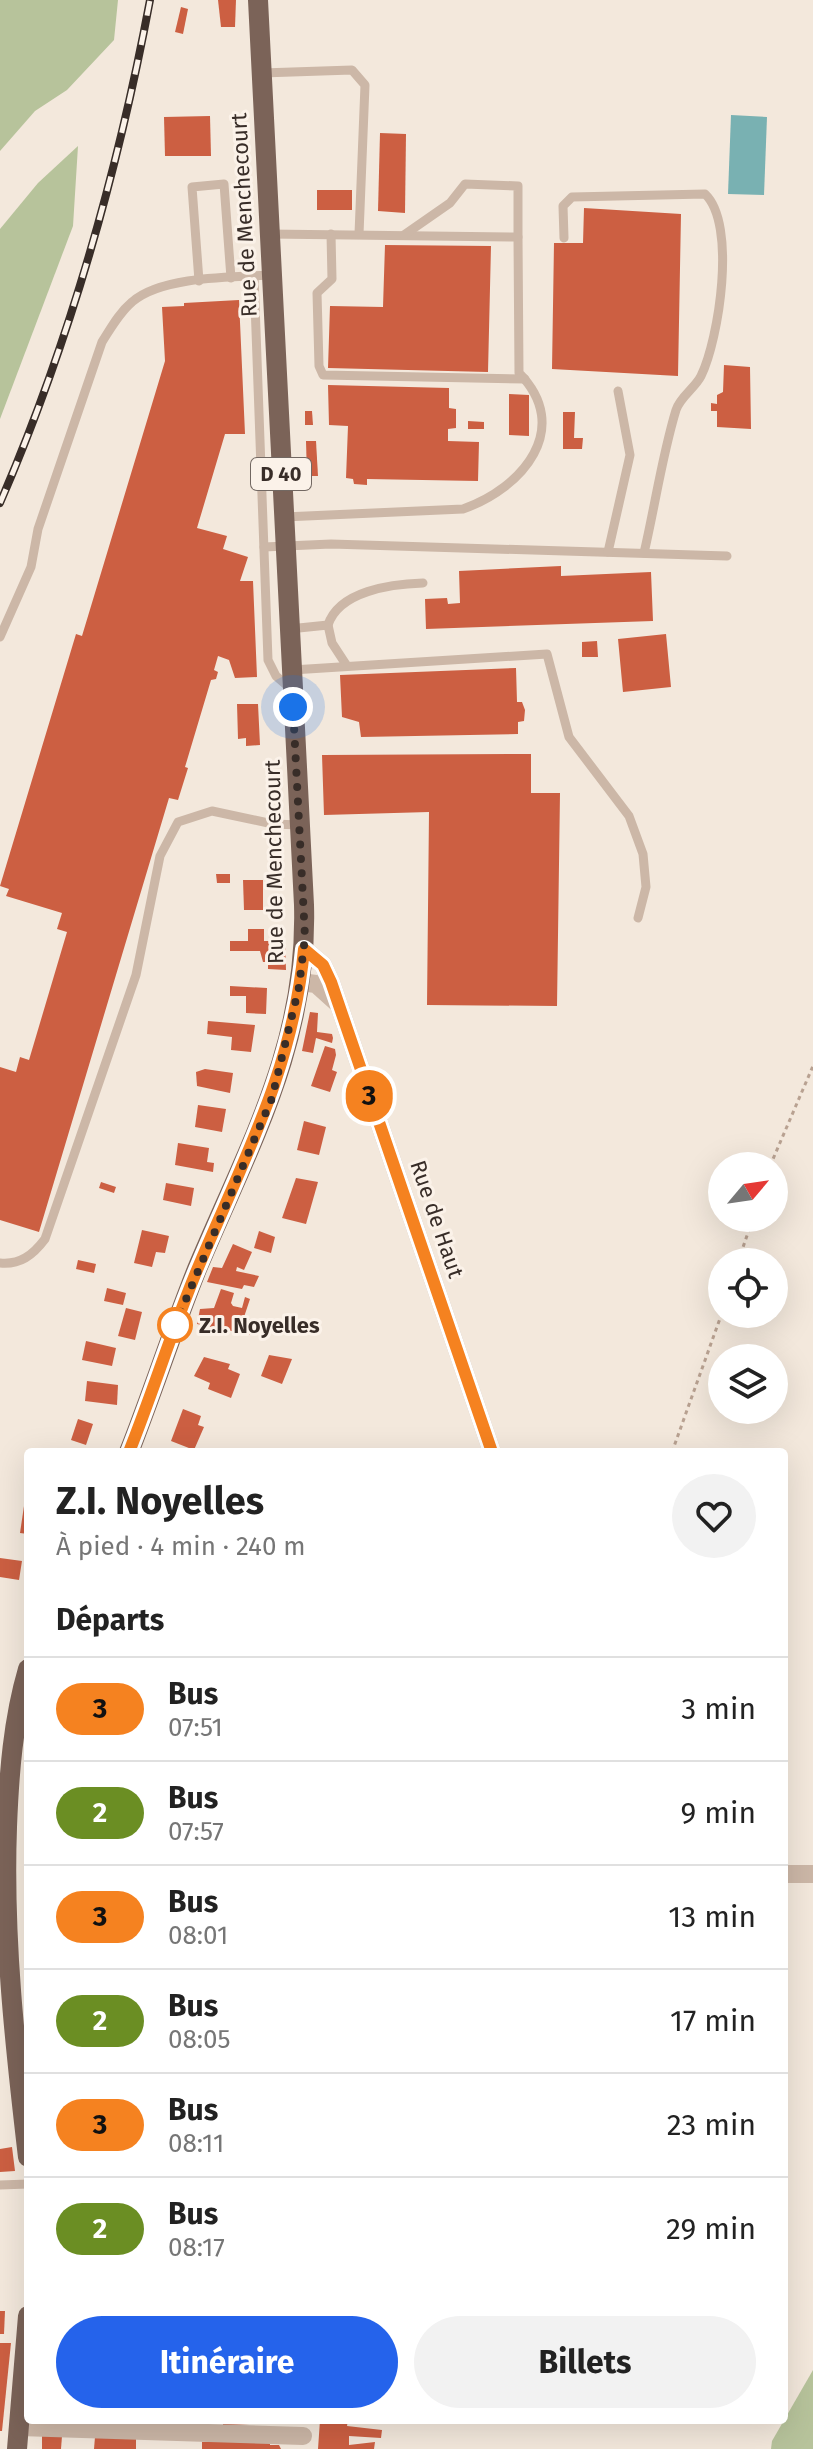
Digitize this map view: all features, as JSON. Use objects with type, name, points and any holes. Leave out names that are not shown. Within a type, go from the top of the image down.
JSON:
[{"type":"main road","name":"Rue de Menchecourt","points":[[130,1448],[192,1282],[272,1098],[300,982],[304,949],[284,517],[262,275],[269,234],[258,0]]},
{"type":"main road","points":[[24,1687],[9,1790],[3,1895],[8,2049],[24,2135]]},
{"type":"main road","points":[[17,2449],[24,2365]]},
{"type":"street","name":"Rue de Haut","points":[[304,949],[323,965],[491,1448]]},
{"type":"street","points":[[300,982],[316,984],[336,1002]]},
{"type":"street","points":[[788,1874],[813,1874]]},
{"type":"street","points":[[19,2427],[303,2435]]},
{"type":"lane","points":[[261,73],[352,70],[359,74],[365,85],[359,234]]},
{"type":"lane","points":[[199,281],[192,187],[208,185],[224,184],[231,278]]},
{"type":"lane","points":[[284,517],[463,509],[504,489],[535,452],[543,436],[543,417],[536,389],[519,373],[518,186],[465,184],[450,203],[403,235]]},
{"type":"lane","points":[[564,238],[563,206],[572,197],[705,194],[714,202],[722,224],[718,332],[700,379],[677,406],[644,553]]},
{"type":"lane","points":[[269,234],[518,237]]},
{"type":"lane","points":[[331,234],[332,279],[317,293],[319,366],[323,375],[525,379]]},
{"type":"lane","points":[[0,637],[31,567],[38,529],[102,342],[134,300],[166,286],[262,275],[264,547],[268,660],[276,676],[292,680],[347,666],[547,654],[569,737],[629,816],[643,854],[646,887],[638,918]]},
{"type":"lane","points":[[608,552],[630,455],[618,391]]},
{"type":"lane","points":[[264,547],[331,544],[727,556]]},
{"type":"lane","points":[[347,666],[332,643],[328,625],[332,611],[341,604],[392,584],[423,583]]},
{"type":"lane","points":[[289,629],[328,625]]},
{"type":"lane","points":[[0,1263],[22,1260],[45,1239],[136,975],[160,856],[178,822],[212,811],[273,824],[300,825]]},
{"type":"lane","points":[[0,2185],[24,2184]]},
{"type":"path","points":[[776,1152],[813,1066]]},
{"type":"path","points":[[673,1448],[717,1328]]},
{"type":"green space","points":[[0,0],[118,0],[114,40],[67,90],[35,111],[0,151]]},
{"type":"green space","points":[[78,146],[73,226],[0,419],[0,229],[38,183]]},
{"type":"green space","points":[[813,2370],[813,2449],[771,2449],[782,2424],[788,2424],[788,2413]]},
{"type":"water","points":[[731,115],[767,117],[764,195],[728,194]]},
{"type":"building","points":[[218,0],[236,0],[235,27],[221,27]]},
{"type":"building","points":[[181,7],[188,9],[183,34],[175,32]]},
{"type":"building","points":[[210,116],[211,156],[165,156],[164,117]]},
{"type":"building","points":[[380,133],[406,134],[405,213],[378,211]]},
{"type":"building","points":[[317,190],[352,190],[352,210],[317,210]]},
{"type":"building","points":[[584,208],[681,214],[678,376],[552,369],[554,243],[583,243]]},
{"type":"building","points":[[385,245],[491,246],[488,372],[328,368],[330,306],[383,307]]},
{"type":"building","points":[[239,300],[245,434],[225,434],[197,528],[227,536],[223,549],[248,557],[240,581],[253,581],[257,677],[235,678],[229,660],[218,656],[214,670],[218,672],[216,679],[211,680],[178,800],[169,798],[39,1232],[0,1220],[0,1067],[16,1072],[20,1057],[29,1060],[67,932],[57,929],[62,913],[6,896],[9,889],[0,886],[76,634],[82,636],[165,361],[162,307]]},
{"type":"building","points":[[724,365],[750,367],[751,429],[717,427],[717,411],[711,411],[711,403],[717,404],[717,395],[723,392]]},
{"type":"building","points":[[328,385],[449,388],[449,408],[456,409],[456,428],[448,429],[448,441],[479,442],[478,481],[367,479],[367,485],[354,484],[353,479],[346,478],[348,426],[329,425]]},
{"type":"building","points":[[509,394],[529,395],[529,436],[509,435]]},
{"type":"building","points":[[305,411],[312,411],[313,425],[305,425]]},
{"type":"building","points":[[563,412],[575,412],[574,438],[583,438],[582,449],[563,449]]},
{"type":"building","points":[[468,421],[484,422],[484,429],[468,429]]},
{"type":"building","points":[[306,441],[316,441],[318,476],[307,476]]},
{"type":"building","points":[[561,566],[561,576],[651,572],[653,621],[426,629],[425,599],[447,598],[448,604],[460,603],[459,571]]},
{"type":"building","points":[[666,634],[671,687],[623,692],[618,639]]},
{"type":"building","points":[[597,641],[598,657],[582,657],[582,642]]},
{"type":"building","points":[[516,668],[517,702],[522,702],[525,710],[524,721],[518,722],[518,734],[361,737],[359,722],[342,717],[340,675]]},
{"type":"building","points":[[237,704],[258,704],[260,745],[246,746],[246,738],[238,739]]},
{"type":"building","points":[[531,754],[531,793],[560,793],[557,1006],[427,1005],[429,812],[324,815],[322,755]]},
{"type":"building","points":[[216,874],[230,874],[230,883],[217,883]]},
{"type":"building","points":[[243,880],[263,880],[263,910],[244,910]]},
{"type":"building","points":[[248,929],[264,929],[264,941],[285,941],[286,970],[268,969],[268,962],[263,962],[260,951],[230,951],[230,941],[248,941]]},
{"type":"building","points":[[230,986],[267,988],[266,1014],[246,1013],[246,996],[230,996]]},
{"type":"building","points":[[310,1012],[318,1013],[317,1032],[332,1034],[333,1038],[332,1043],[316,1038],[313,1053],[302,1051]]},
{"type":"building","points":[[208,1021],[255,1025],[251,1052],[231,1050],[232,1037],[207,1034]]},
{"type":"building","points":[[325,1046],[335,1049],[336,1055],[332,1070],[337,1072],[330,1092],[311,1086]]},
{"type":"building","points":[[205,1069],[233,1073],[230,1093],[197,1086],[196,1072]]},
{"type":"building","points":[[198,1105],[226,1109],[222,1132],[195,1127]]},
{"type":"building","points":[[304,1121],[326,1127],[319,1155],[297,1150]]},
{"type":"building","points":[[178,1143],[209,1148],[207,1162],[214,1163],[213,1172],[175,1165]]},
{"type":"building","points":[[296,1178],[318,1182],[306,1224],[282,1218]]},
{"type":"building","points":[[101,1182],[116,1187],[114,1193],[99,1188]]},
{"type":"building","points":[[166,1183],[194,1188],[191,1206],[163,1200]]},
{"type":"building","points":[[142,1230],[169,1236],[165,1253],[156,1252],[152,1267],[134,1263]]},
{"type":"building","points":[[259,1231],[275,1237],[271,1253],[254,1248]]},
{"type":"building","points":[[233,1244],[252,1252],[244,1270],[237,1267],[236,1271],[259,1276],[254,1287],[244,1285],[242,1289],[207,1282],[213,1267],[222,1268]]},
{"type":"building","points":[[78,1260],[96,1264],[94,1273],[76,1269]]},
{"type":"building","points":[[107,1288],[126,1293],[123,1305],[104,1301]]},
{"type":"building","points":[[221,1289],[234,1293],[233,1306],[242,1308],[245,1297],[250,1299],[244,1317],[236,1317],[254,1320],[251,1335],[197,1324],[200,1309],[214,1308]]},
{"type":"building","points":[[126,1308],[142,1312],[135,1340],[118,1336]]},
{"type":"building","points":[[86,1341],[116,1348],[112,1366],[82,1360]]},
{"type":"building","points":[[269,1355],[292,1359],[282,1384],[261,1376]]},
{"type":"building","points":[[204,1357],[230,1364],[228,1369],[240,1374],[231,1398],[208,1389],[210,1383],[194,1376]]},
{"type":"building","points":[[87,1381],[118,1385],[117,1405],[85,1401]]},
{"type":"building","points":[[183,1409],[201,1416],[198,1425],[204,1427],[195,1448],[171,1441]]},
{"type":"building","points":[[78,1419],[93,1424],[86,1445],[71,1440]]},
{"type":"building","points":[[24,1506],[24,1534],[20,1533]]},
{"type":"building","points":[[0,1558],[22,1561],[19,1580],[0,1577]]},
{"type":"building","points":[[12,2147],[15,2171],[0,2172],[0,2149]]},
{"type":"building","points":[[0,2311],[5,2311],[4,2334],[0,2334]]},
{"type":"building","points":[[0,2343],[11,2343],[2,2431],[0,2431]]},
{"type":"building","points":[[320,2424],[347,2424],[382,2430],[381,2438],[349,2436],[349,2445],[375,2442],[374,2449],[318,2449]]},
{"type":"building","points":[[42,2435],[62,2436],[61,2449],[42,2449]]},
{"type":"building","points":[[95,2437],[136,2439],[136,2449],[94,2449]]},
{"type":"building","points":[[202,2442],[270,2442],[270,2445],[279,2445],[281,2449],[202,2449]]},
{"type":"railway","points":[[0,503],[48,381],[89,256],[123,128],[150,0]]},
{"type":"bus line","name":"3","points":[[130,1448],[186,1297],[272,1098],[294,1012],[304,949],[315,955],[331,982],[491,1448]]},
{"type":"place","name":"Z.I. Noyelles","points":[[175,1325]]},
{"type":"route","points":[[175,1325],[261,1128],[280,1071],[299,987],[305,937],[293,707]]}]
